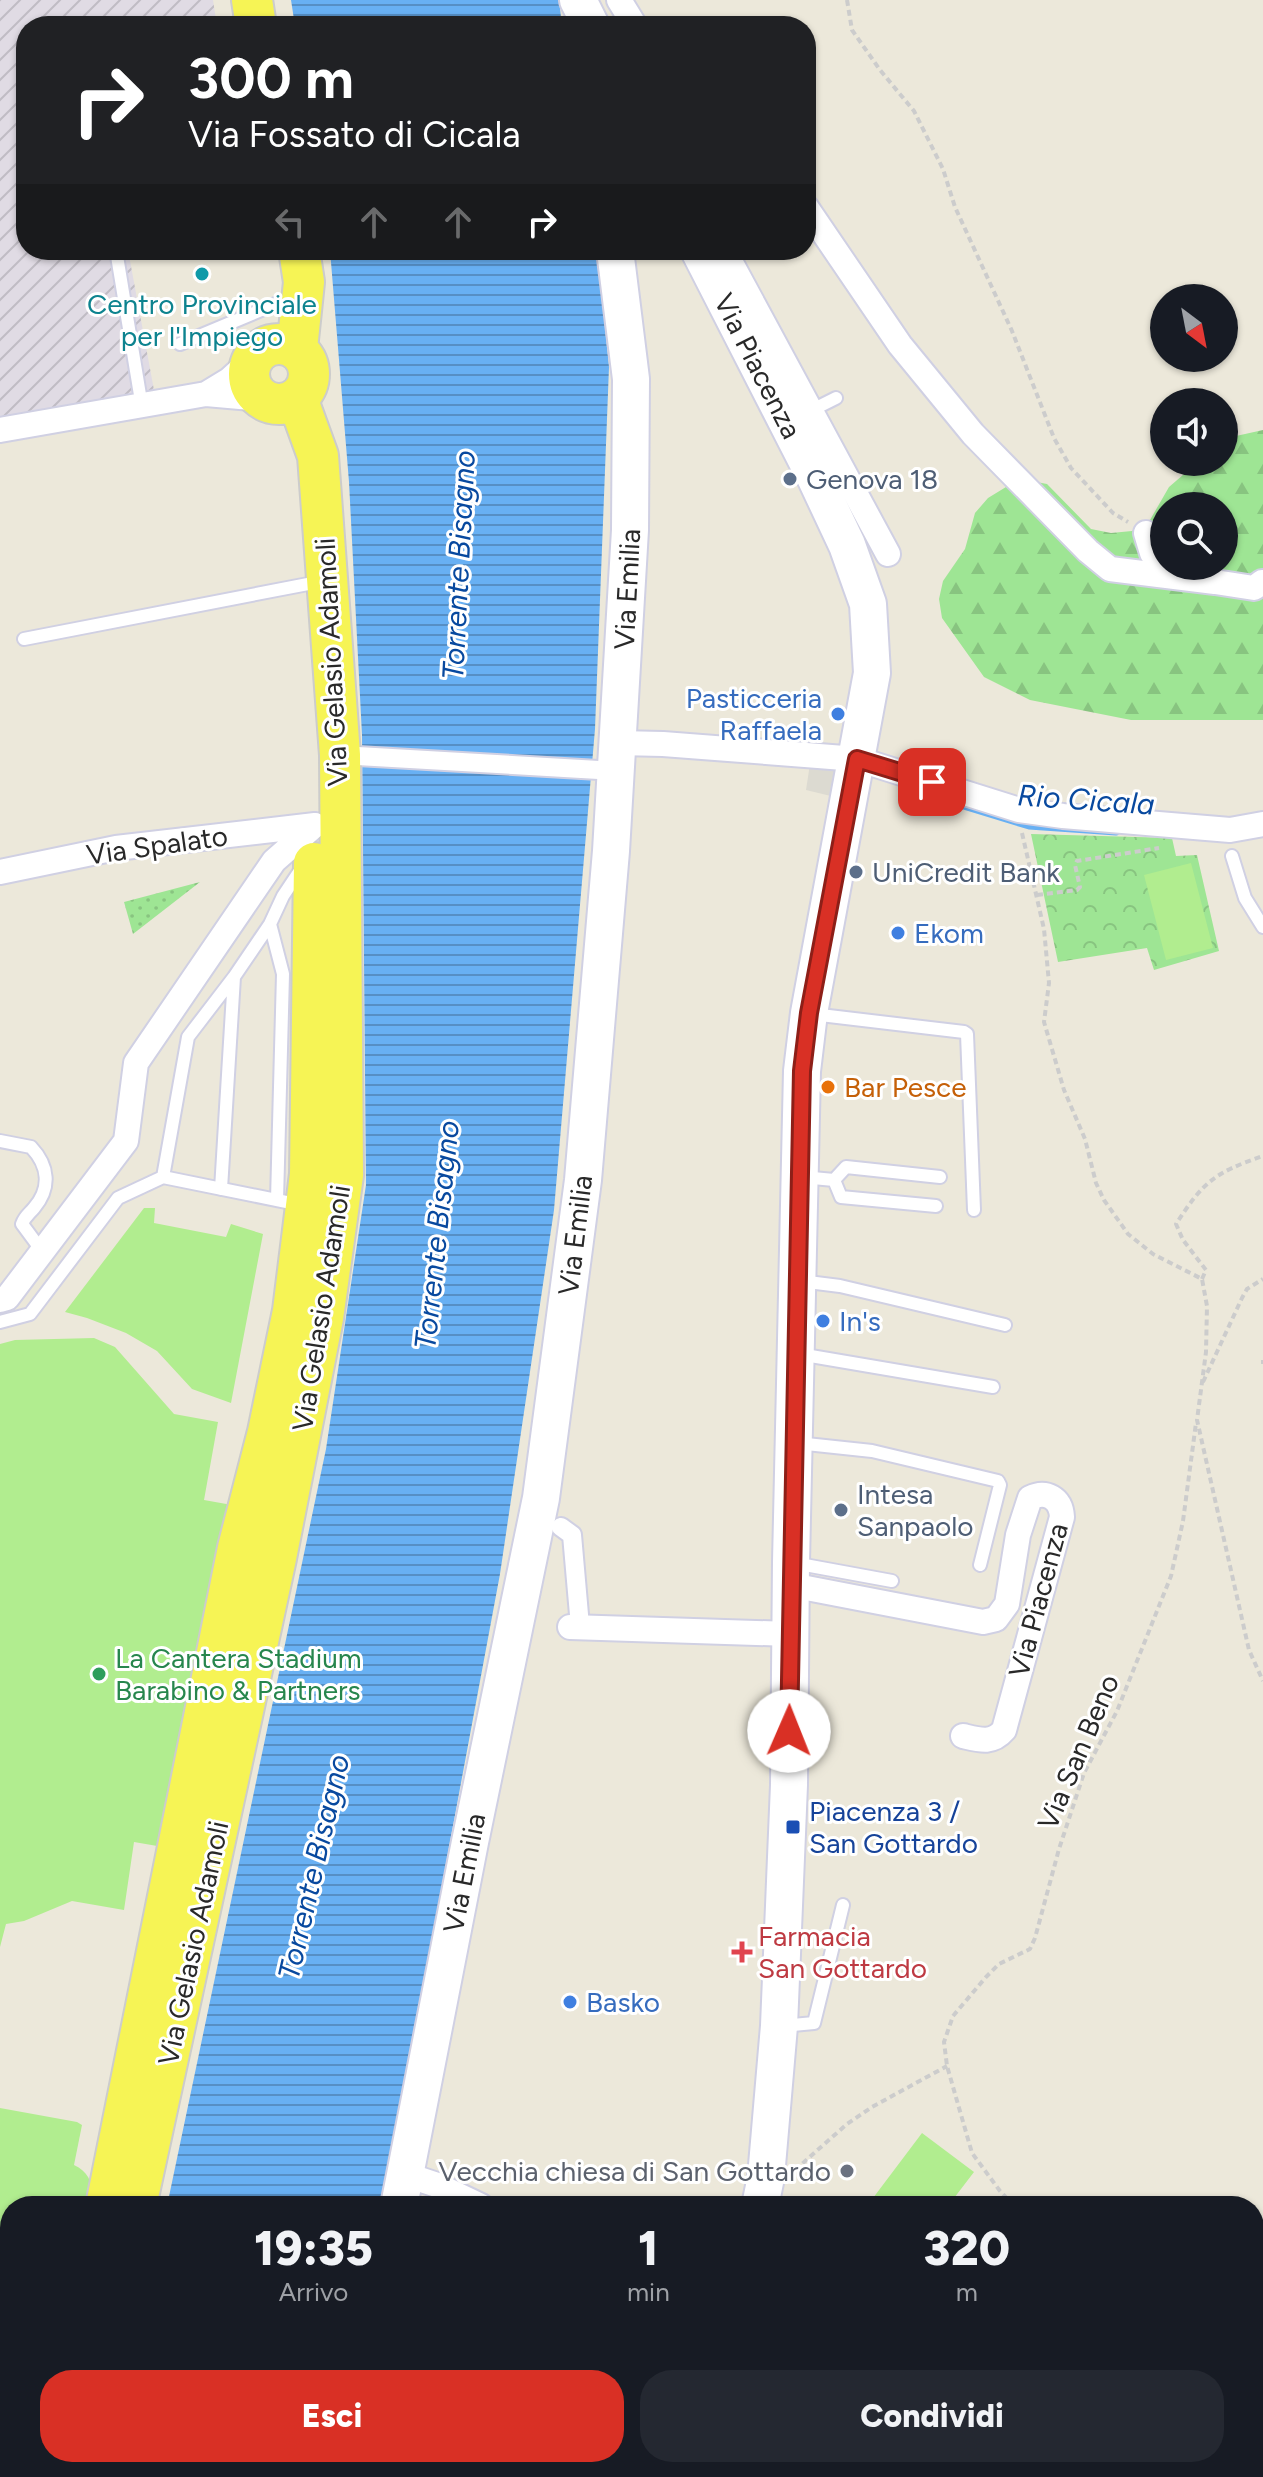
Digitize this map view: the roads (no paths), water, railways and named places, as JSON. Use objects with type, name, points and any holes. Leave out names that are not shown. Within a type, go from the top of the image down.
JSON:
[{"type":"main road","name":"Via Gelasio Adamoli","points":[[272,351],[278,303],[274,260]]},
{"type":"main road","name":"Via Gelasio Adamoli","points":[[138,2196],[276,1558],[323,1318],[343,1175],[348,755],[318,456],[278,400],[250,382],[249,371],[272,351],[304,282],[301,260]]},
{"type":"main road","name":"Via Emilia","points":[[401,2190],[541,1498],[583,1180],[608,761],[630,530],[631,379],[616,260]]},
{"type":"main road","name":"Via Piacenza","points":[[704,260],[847,545],[868,604],[872,673],[809,1013],[802,1071],[816,1178],[797,1281],[789,1785],[779,2026],[762,2196]]},
{"type":"main road","name":"Via Gelasio Adamoli","points":[[272,351],[306,360],[309,378],[305,389],[278,400]]},
{"type":"main road","name":"Via Gelasio Adamoli","points":[[108,2196],[235,1563],[268,1432],[293,1311],[291,1203],[310,1174],[314,838],[308,584],[301,487],[294,448],[278,400]]},
{"type":"street","points":[[816,222],[900,345],[973,434],[1088,551],[1110,569],[1254,588],[1262,582]]},
{"type":"street","name":"Via Piacenza","points":[[730,260],[888,554]]},
{"type":"street","points":[[206,394],[272,351]]},
{"type":"street","points":[[0,430],[206,394],[278,400]]},
{"type":"street","points":[[1146,533],[1150,546]]},
{"type":"street","points":[[348,755],[608,761],[663,744],[857,759],[1019,810],[1230,830],[1263,824]]},
{"type":"street","points":[[0,1300],[7,1298],[126,1141],[136,1063],[274,861],[314,838]]},
{"type":"street","name":"Via Spalato","points":[[0,872],[116,848],[314,838]]},
{"type":"street","name":"Via Piacenza","points":[[791,1574],[983,1622],[996,1619],[1007,1604],[1018,1535],[1030,1498],[1042,1494],[1055,1499],[1062,1510],[1062,1517],[1004,1730],[997,1739],[985,1741],[963,1736]]},
{"type":"street","points":[[561,1527],[572,1535],[575,1626],[790,1634]]},
{"type":"street","points":[[401,2190],[437,2185],[460,2196]]},
{"type":"lane","points":[[118,260],[142,407]]},
{"type":"lane","points":[[180,344],[278,303]]},
{"type":"lane","points":[[812,410],[836,398]]},
{"type":"lane","points":[[24,639],[308,584]]},
{"type":"lane","points":[[163,1177],[188,1037],[270,924],[314,838]]},
{"type":"lane","points":[[1232,856],[1245,898],[1263,927]]},
{"type":"lane","points":[[0,1322],[30,1314],[118,1198],[163,1177],[291,1203],[283,974],[270,924]]},
{"type":"lane","points":[[221,1189],[234,977]]},
{"type":"lane","points":[[809,1013],[966,1033],[974,1210]]},
{"type":"lane","points":[[0,1141],[31,1147],[43,1162],[47,1186],[22,1224],[42,1251]]},
{"type":"lane","points":[[816,1178],[846,1167],[940,1177]]},
{"type":"lane","points":[[816,1178],[841,1197],[936,1206]]},
{"type":"lane","points":[[797,1281],[840,1286],[1005,1325]]},
{"type":"lane","points":[[796,1353],[993,1387]]},
{"type":"lane","points":[[794,1443],[872,1451],[998,1481],[1000,1485],[980,1565]]},
{"type":"lane","points":[[791,1574],[892,1581]]},
{"type":"lane","points":[[779,2026],[814,2023],[843,1905]]},
{"type":"water","points":[[291,0],[559,0],[561,16],[293,16]]},
{"type":"water","name":"Torrente Bisagno","points":[[331,260],[598,260],[609,367],[595,729],[554,1210],[500,1574],[384,2196],[169,2196],[326,1449],[366,1185],[362,735],[349,482]]},
{"type":"waterway","name":"Rio Cicala","points":[[947,801],[1029,826],[1116,832]]},
{"type":"place","name":"Centro Provinciale per l'Impiego","points":[[202,274]]},
{"type":"place","name":"Genova 18","points":[[790,479]]},
{"type":"place","name":"Pasticceria Raffaela","points":[[838,714]]},
{"type":"place","name":"UniCredit Bank","points":[[856,872]]},
{"type":"place","name":"Ekom","points":[[898,933]]},
{"type":"place","name":"Bar Pesce","points":[[828,1087]]},
{"type":"place","name":"In's","points":[[823,1321]]},
{"type":"place","name":"Intesa Sanpaolo","points":[[841,1510]]},
{"type":"place","name":"La Cantera Stadium Barabino & Partners","points":[[99,1674]]},
{"type":"place","name":"Piacenza 3 / San Gottardo","points":[[793,1827]]},
{"type":"place","name":"Farmacia San Gottardo","points":[[742,1952]]},
{"type":"place","name":"Basko","points":[[570,2002]]},
{"type":"place","name":"Vecchia chiesa di San Gottardo","points":[[847,2171]]}]
